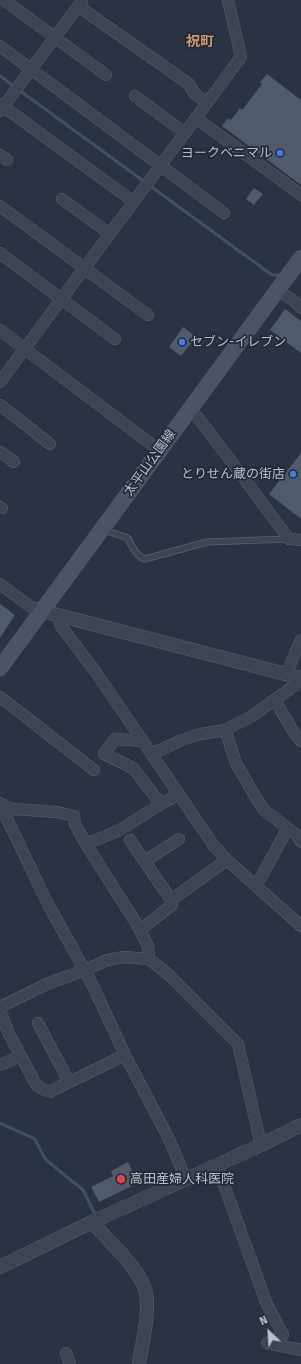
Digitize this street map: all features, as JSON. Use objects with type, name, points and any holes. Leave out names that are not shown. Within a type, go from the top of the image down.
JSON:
[{"type":"main road","name":"太平山公園線","points":[[0,668],[301,258]]},
{"type":"street","points":[[4,0],[106,75]]},
{"type":"street","points":[[0,382],[162,166],[241,57],[228,0]]},
{"type":"street","points":[[134,202],[1,107],[32,69],[81,3],[189,84],[194,93],[207,103]]},
{"type":"street","points":[[0,46],[224,213]]},
{"type":"street","points":[[135,96],[185,133]]},
{"type":"street","points":[[196,118],[301,195]]},
{"type":"street","points":[[62,199],[110,234]]},
{"type":"street","points":[[0,206],[148,315]]},
{"type":"street","points":[[0,253],[115,339]]},
{"type":"street","points":[[277,290],[293,300],[301,308]]},
{"type":"street","points":[[0,330],[159,450]]},
{"type":"street","points":[[0,405],[50,444]]},
{"type":"street","points":[[190,408],[219,443],[252,491],[289,539],[301,540]]},
{"type":"street","points":[[0,452],[14,462]]},
{"type":"street","points":[[0,584],[31,607],[42,611],[301,678]]},
{"type":"street","points":[[57,614],[61,626],[214,846],[227,860],[301,926]]},
{"type":"street","points":[[286,674],[301,640]]},
{"type":"street","points":[[151,754],[196,735],[226,730],[252,716],[301,681]]},
{"type":"street","points":[[0,697],[94,770]]},
{"type":"street","points":[[274,700],[294,733],[301,741]]},
{"type":"street","points":[[226,730],[236,763],[264,810],[297,835],[301,842]]},
{"type":"street","points":[[142,741],[114,739],[104,754],[133,768],[161,804]]},
{"type":"street","points":[[86,844],[118,831],[161,804],[178,796]]},
{"type":"street","points":[[0,806],[57,812],[74,816],[75,824],[86,844],[140,930],[148,946],[149,959]]},
{"type":"street","points":[[0,806],[47,902],[85,970],[125,1055],[168,1137],[186,1179]]},
{"type":"street","points":[[256,886],[288,828]]},
{"type":"street","points":[[145,861],[179,839]]},
{"type":"street","points":[[130,840],[171,900],[172,905],[140,930]]},
{"type":"street","points":[[171,900],[227,860]]},
{"type":"street","points":[[0,1007],[49,983],[107,960],[124,957],[149,959],[169,975],[238,1044],[261,1145]]},
{"type":"street","points":[[0,1011],[9,1034],[37,1086],[49,1092],[125,1055]]},
{"type":"street","points":[[38,1023],[69,1082]]},
{"type":"street","points":[[0,1065],[21,1056]]},
{"type":"street","points":[[0,1267],[92,1222],[261,1145],[301,1125]]},
{"type":"street","points":[[217,1165],[266,1302],[283,1335],[267,1343],[301,1350]]},
{"type":"street","points":[[92,1222],[132,1266],[141,1279],[146,1293],[146,1310],[139,1364]]},
{"type":"street","points":[[66,1352],[70,1364]]},
{"type":"lane","points":[[101,530],[128,538],[130,544],[141,558],[144,559],[206,542],[289,539]]},
{"type":"building","name":"ヨークベニマル","points":[[267,74],[301,100],[301,185],[222,126],[228,118],[231,120],[240,108],[242,110],[262,84],[260,82]]},
{"type":"building","points":[[254,188],[263,194],[254,205],[246,199]]},
{"type":"building","points":[[285,309],[301,321],[301,353],[270,330]]},
{"type":"building","name":"セブン-イレブン","points":[[183,327],[196,337],[181,356],[169,347]]},
{"type":"building","name":"とりせん蔵の街店","points":[[301,453],[301,519],[269,494]]},
{"type":"building","points":[[0,604],[15,615],[0,638]]},
{"type":"building","name":"高田産婦人科医院","points":[[128,1162],[138,1183],[99,1202],[91,1187],[113,1176],[111,1171]]},
{"type":"waterway","points":[[0,76],[15,87]]},
{"type":"waterway","points":[[19,90],[272,275],[282,274]]},
{"type":"waterway","points":[[0,1123],[35,1139],[45,1159],[83,1190],[94,1212]]},
{"type":"place","name":"ヨークベニマル","points":[[280,153]]},
{"type":"place","name":"セブン-イレブン","points":[[182,342]]},
{"type":"place","name":"とりせん蔵の街店","points":[[293,474]]},
{"type":"place","name":"高田産婦人科医院","points":[[121,1179]]},
{"type":"district","name":"祝町","points":[[200,42]]}]
